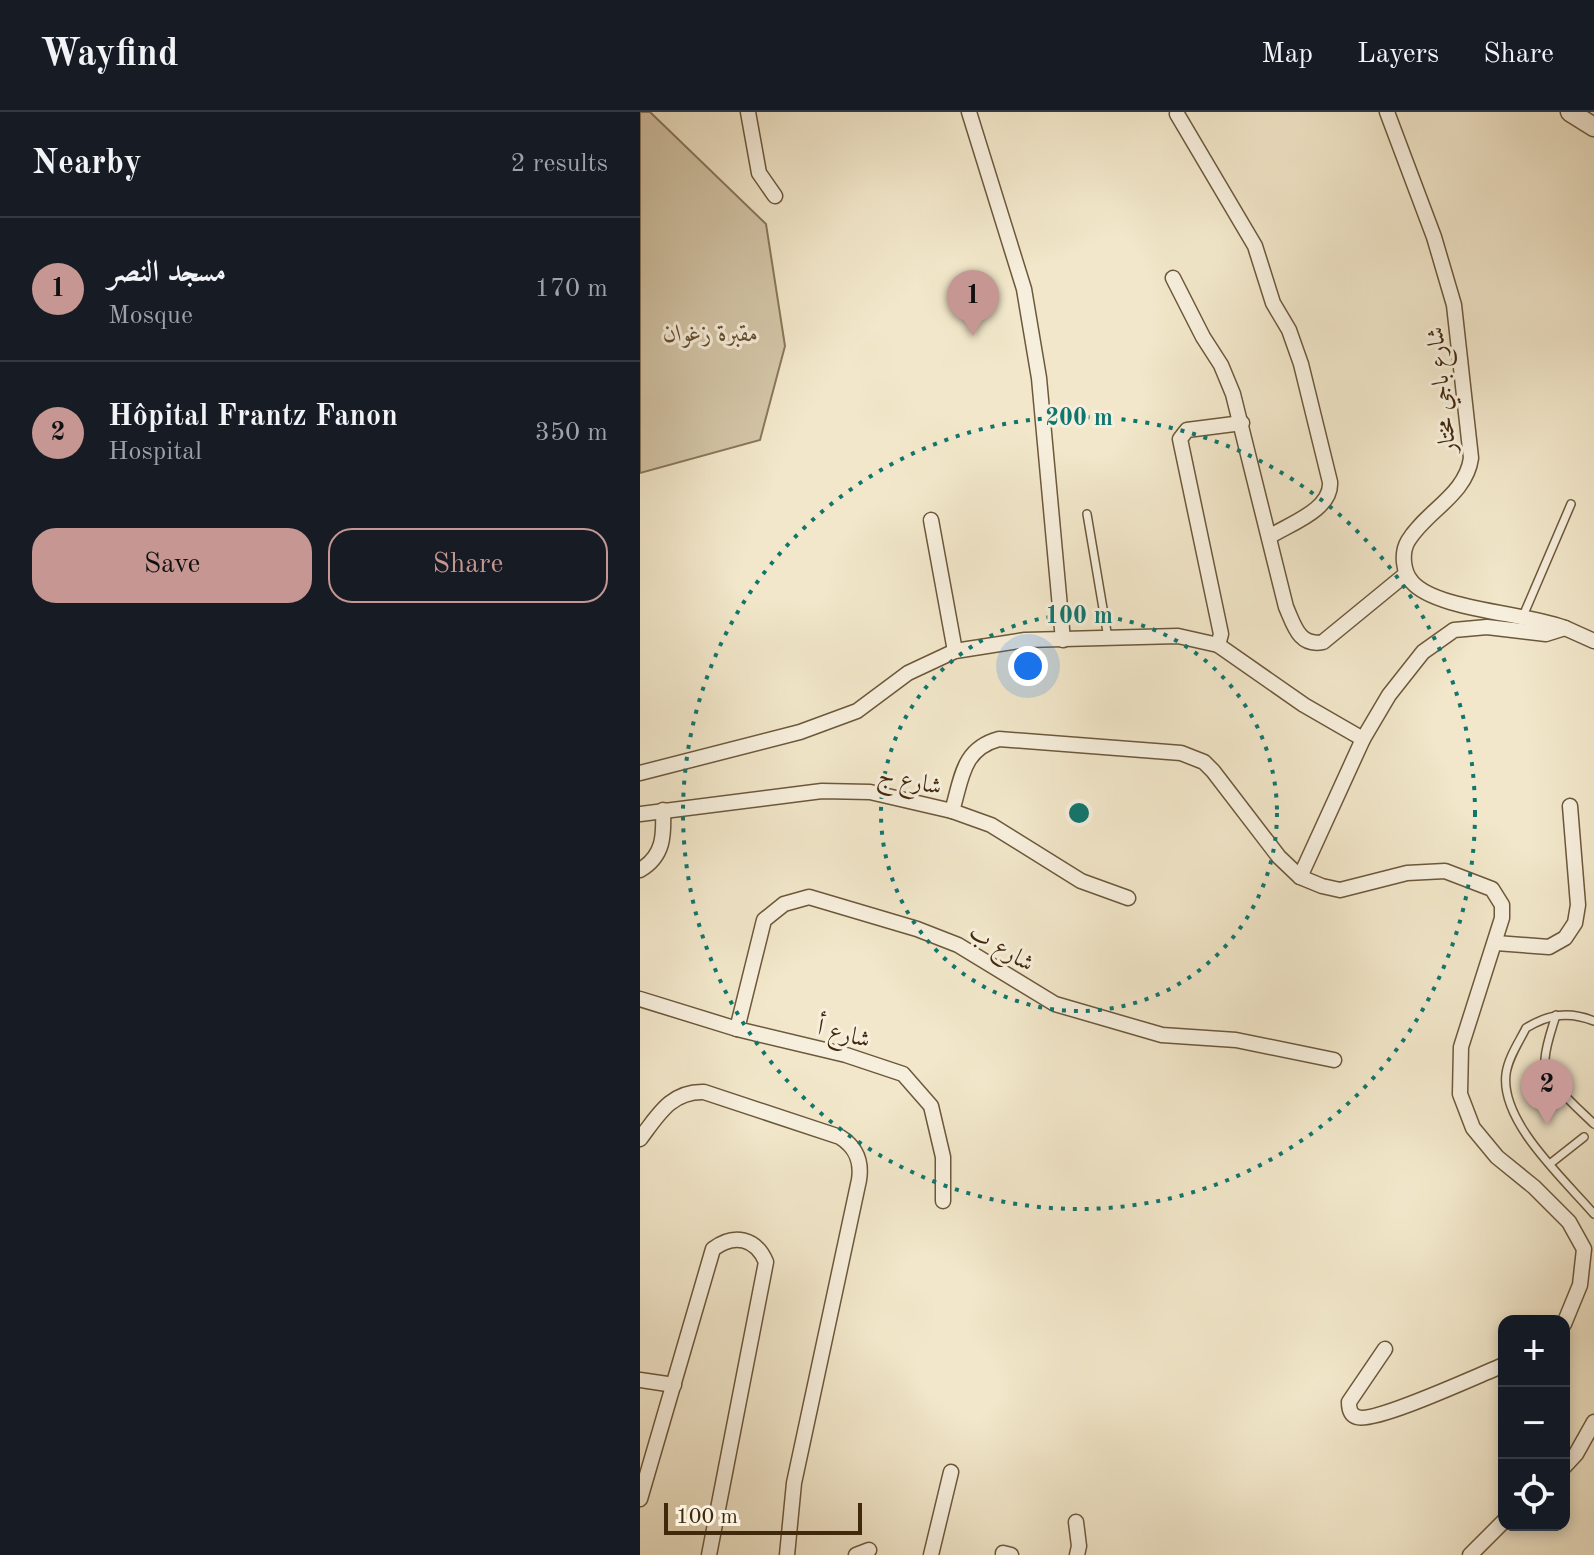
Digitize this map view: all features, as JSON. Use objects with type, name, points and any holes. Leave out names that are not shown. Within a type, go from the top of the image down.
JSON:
[{"type":"street","points":[[748,112],[759,173],[775,196]]},
{"type":"street","points":[[969,112],[1024,289],[1039,378],[1063,640]]},
{"type":"street","name":"شارع باجي مختار","points":[[1387,112],[1434,237],[1454,305],[1471,458],[1470,468],[1461,484],[1407,542],[1404,558],[1406,574]]},
{"type":"street","points":[[1570,112],[1594,127]]},
{"type":"street","points":[[1581,112],[1594,127]]},
{"type":"street","points":[[1177,114],[1255,246],[1273,303],[1289,330],[1301,364],[1330,482],[1330,492],[1322,505],[1269,537]]},
{"type":"street","points":[[1173,278],[1221,365],[1242,423],[1286,607],[1298,634],[1309,643],[1323,642],[1406,574],[1414,585],[1432,597],[1547,621],[1594,641]]},
{"type":"street","points":[[1218,645],[1221,634],[1180,439],[1187,430],[1242,423]]},
{"type":"street","points":[[931,520],[955,651]]},
{"type":"street","points":[[1300,877],[1363,739],[1389,695],[1423,652],[1454,630],[1487,627],[1546,634],[1565,628]]},
{"type":"street","points":[[640,773],[800,732],[857,711],[908,673],[955,651],[1025,640],[1178,636],[1218,645],[1304,705],[1363,739]]},
{"type":"street","points":[[952,811],[969,755],[988,742],[1011,739],[1181,753],[1204,762],[1213,771],[1279,857],[1300,877],[1340,890],[1407,873],[1445,871],[1487,885],[1500,899],[1502,918],[1461,1047],[1460,1094],[1473,1128],[1497,1157],[1534,1187],[1569,1222],[1584,1249],[1580,1285],[1568,1315]]},
{"type":"street","name":"شارع ج","points":[[640,814],[822,791],[870,792],[952,811],[991,825],[1081,881],[1128,898]]},
{"type":"street","points":[[1496,943],[1549,947],[1565,938],[1575,923],[1578,905],[1570,806]]},
{"type":"street","points":[[640,870],[660,851],[664,832],[663,810]]},
{"type":"street","name":"شارع ب","points":[[737,1029],[764,920],[784,904],[809,897],[917,929],[958,945],[1055,1004],[1162,1035],[1236,1040],[1334,1060]]},
{"type":"street","name":"شارع أ","points":[[640,999],[737,1029],[846,1055],[903,1074],[931,1106],[943,1157],[943,1201]]},
{"type":"street","points":[[640,1139],[675,1098],[684,1093],[704,1092],[840,1137],[857,1155],[861,1171],[794,1483],[787,1555]]},
{"type":"street","points":[[640,1499],[713,1249],[730,1239],[748,1241],[763,1253],[766,1262],[709,1555]]},
{"type":"street","points":[[1583,1265],[1594,1277]]},
{"type":"street","points":[[1385,1349],[1349,1402],[1350,1411],[1361,1419],[1383,1415],[1498,1367]]},
{"type":"street","points":[[640,1380],[674,1385]]},
{"type":"street","points":[[1570,1460],[1594,1422]]},
{"type":"street","points":[[931,1555],[951,1472]]},
{"type":"street","points":[[1076,1522],[1077,1555]]},
{"type":"street","points":[[1470,1555],[1498,1527]]},
{"type":"lane","points":[[1523,616],[1571,504]]},
{"type":"lane","points":[[1087,514],[1108,639]]},
{"type":"lane","points":[[1594,1021],[1582,1016],[1556,1015],[1526,1028],[1506,1071],[1506,1097],[1522,1130],[1594,1214]]},
{"type":"lane","points":[[1556,1015],[1545,1058],[1547,1071],[1553,1082],[1594,1124]]},
{"type":"lane","points":[[1551,1163],[1584,1137]]},
{"type":"green space","name":"مقبرة زغوان","points":[[640,112],[650,112],[766,224],[785,346],[760,440],[640,473]]},
{"type":"place","name":"مسجد النصر","points":[[973,336]]},
{"type":"place","name":"Hôpital Frantz Fanon","points":[[1547,1125]]}]
